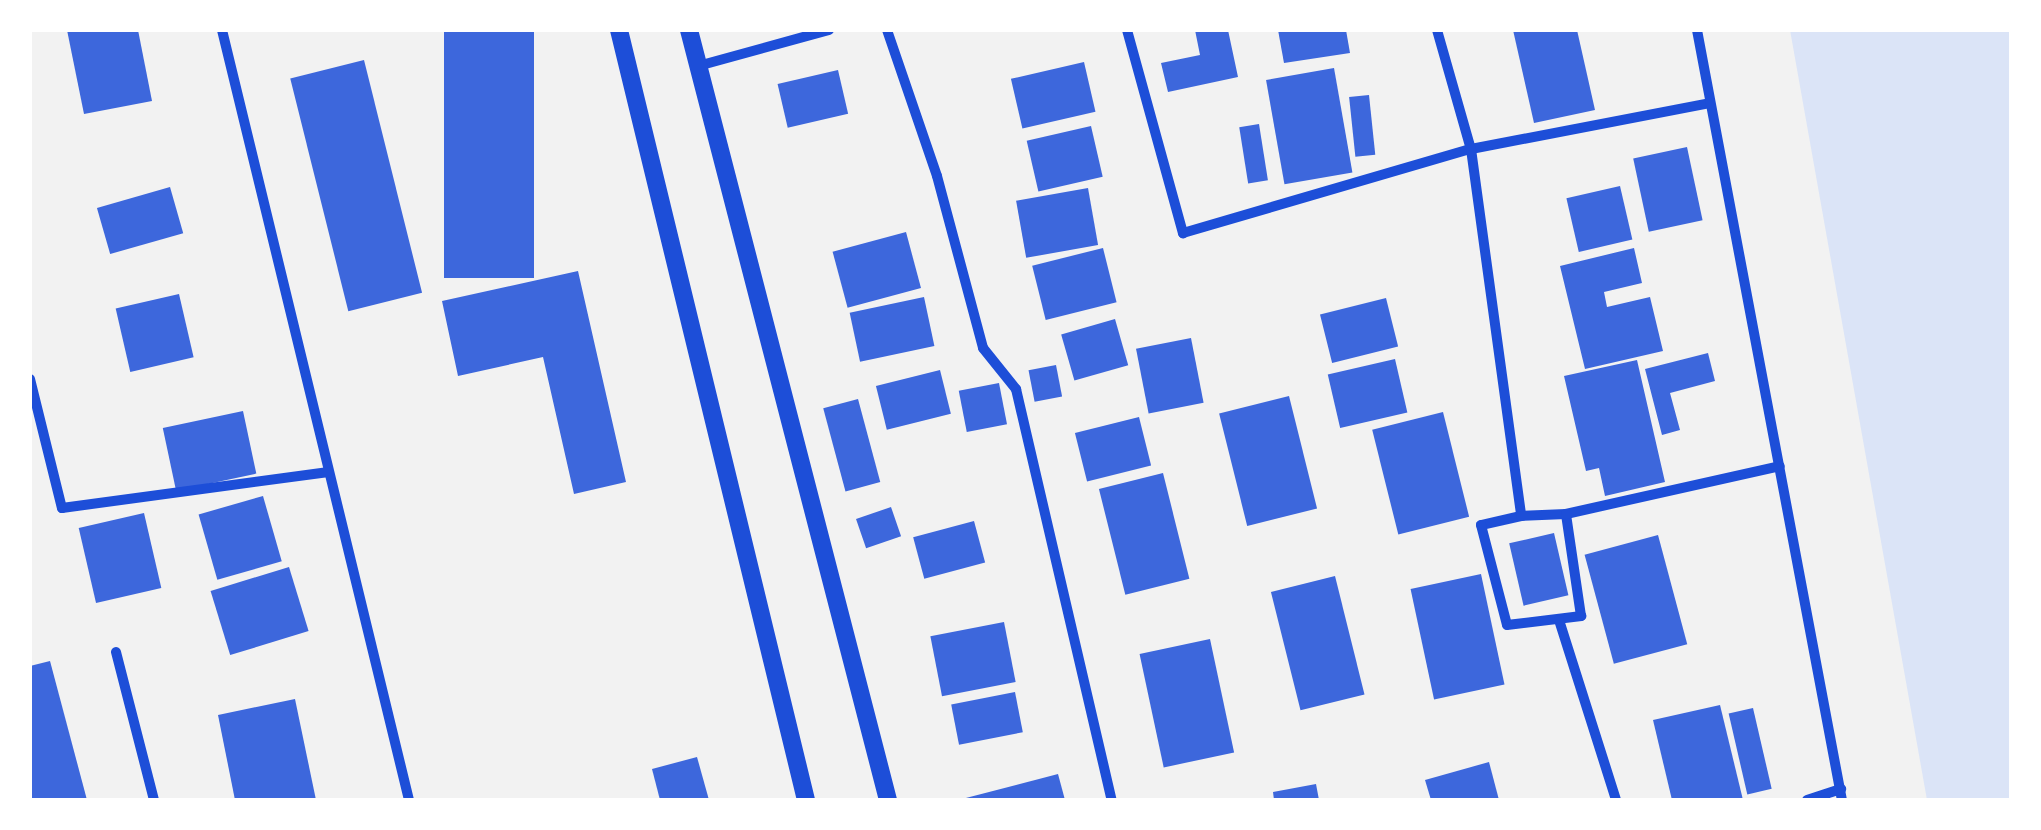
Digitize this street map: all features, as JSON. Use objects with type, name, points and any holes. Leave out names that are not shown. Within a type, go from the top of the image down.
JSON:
[{"type":"street","points":[[222,30],[409,800]]},
{"type":"street","points":[[619,30],[806,800]]},
{"type":"street","points":[[690,30],[888,800]]},
{"type":"street","points":[[698,66],[830,30]]},
{"type":"street","points":[[887,30],[937,176],[982,348],[1016,388],[1112,800]]},
{"type":"street","points":[[1126,30],[1183,233],[1471,150],[1710,103]]},
{"type":"street","points":[[1437,30],[1471,150],[1521,516]]},
{"type":"street","points":[[1698,30],[1842,795],[1807,800]]},
{"type":"street","points":[[30,379],[62,508],[329,472]]},
{"type":"street","points":[[1566,514],[1582,616],[1508,626],[1481,526],[1521,516],[1566,514],[1780,466]]},
{"type":"street","points":[[1559,620],[1616,800]]},
{"type":"street","points":[[116,652],[154,800]]},
{"type":"shaded area","points":[[1790,30],[2011,30],[2011,800],[1927,800]]},
{"type":"building","points":[[67,30],[138,30],[152,101],[84,114]]},
{"type":"building","points":[[444,30],[534,30],[534,278],[444,278]]},
{"type":"building","points":[[1195,30],[1228,30],[1238,77],[1168,92],[1161,63],[1200,55]]},
{"type":"building","points":[[1278,30],[1346,30],[1350,53],[1284,63]]},
{"type":"building","points":[[1513,30],[1577,30],[1595,110],[1534,123]]},
{"type":"building","points":[[364,60],[422,293],[348,311],[290,78]]},
{"type":"building","points":[[1084,62],[1095,112],[1022,129],[1011,79]]},
{"type":"building","points":[[1334,68],[1352,172],[1284,184],[1266,80]]},
{"type":"building","points":[[838,70],[848,114],[788,128],[778,84]]},
{"type":"building","points":[[1369,95],[1375,155],[1355,157],[1349,97]]},
{"type":"building","points":[[1259,124],[1268,180],[1248,183],[1239,127]]},
{"type":"building","points":[[1091,126],[1103,177],[1038,192],[1027,141]]},
{"type":"building","points":[[1687,147],[1703,220],[1649,232],[1633,158]]},
{"type":"building","points":[[1620,186],[1632,240],[1579,252],[1566,198]]},
{"type":"building","points":[[170,187],[183,233],[110,254],[97,208]]},
{"type":"building","points":[[1088,188],[1098,245],[1026,258],[1016,201]]},
{"type":"building","points":[[906,232],[921,288],[848,308],[833,252]]},
{"type":"building","points":[[1103,248],[1117,302],[1046,320],[1032,266]]},
{"type":"building","points":[[1634,248],[1642,283],[1604,292],[1607,307],[1650,297],[1663,351],[1585,369],[1560,266]]},
{"type":"building","points":[[578,271],[626,482],[574,494],[543,357],[458,376],[442,301]]},
{"type":"building","points":[[179,294],[194,357],[130,372],[116,309]]},
{"type":"building","points":[[924,297],[934,346],[860,362],[850,313]]},
{"type":"building","points":[[1386,298],[1398,347],[1332,363],[1320,314]]},
{"type":"building","points":[[1115,319],[1128,365],[1074,381],[1061,334]]},
{"type":"building","points":[[1191,338],[1204,403],[1149,413],[1136,349]]},
{"type":"building","points":[[1708,353],[1715,381],[1670,393],[1680,430],[1662,435],[1645,369]]},
{"type":"building","points":[[1395,359],[1407,413],[1340,428],[1328,375]]},
{"type":"building","points":[[1637,360],[1665,482],[1605,496],[1599,468],[1586,471],[1564,376]]},
{"type":"building","points":[[1056,365],[1062,396],[1035,402],[1029,370]]},
{"type":"building","points":[[940,370],[951,414],[887,430],[876,386]]},
{"type":"building","points":[[999,383],[1007,424],[967,432],[959,391]]},
{"type":"building","points":[[1289,396],[1317,509],[1247,526],[1219,413]]},
{"type":"building","points":[[858,399],[880,482],[845,491],[823,408]]},
{"type":"building","points":[[243,411],[256,474],[176,491],[163,428]]},
{"type":"building","points":[[1443,412],[1469,517],[1398,534],[1372,430]]},
{"type":"building","points":[[1139,417],[1151,466],[1087,481],[1075,433]]},
{"type":"building","points":[[1163,473],[1189,579],[1125,595],[1099,489]]},
{"type":"building","points":[[263,496],[282,561],[217,580],[199,514]]},
{"type":"building","points":[[891,507],[901,536],[866,548],[856,519]]},
{"type":"building","points":[[144,513],[161,588],[96,603],[79,528]]},
{"type":"building","points":[[974,521],[985,563],[924,579],[913,537]]},
{"type":"building","points":[[1554,533],[1568,595],[1524,606],[1509,543]]},
{"type":"building","points":[[1658,535],[1687,644],[1614,664],[1585,555]]},
{"type":"building","points":[[289,567],[309,631],[230,655],[211,591]]},
{"type":"building","points":[[1481,574],[1504,685],[1434,700],[1411,589]]},
{"type":"building","points":[[1335,576],[1365,694],[1300,710],[1271,592]]},
{"type":"building","points":[[1004,622],[1016,682],[942,696],[930,636]]},
{"type":"building","points":[[1210,639],[1234,752],[1164,767],[1140,654]]},
{"type":"building","points":[[50,661],[87,800],[30,800],[30,666]]},
{"type":"building","points":[[1015,692],[1023,732],[959,745],[951,704]]},
{"type":"building","points":[[295,699],[316,800],[235,800],[218,715]]},
{"type":"building","points":[[1720,705],[1743,800],[1672,800],[1653,720]]},
{"type":"building","points":[[1753,708],[1772,789],[1747,794],[1729,714]]},
{"type":"building","points":[[697,757],[709,800],[660,800],[652,769]]},
{"type":"building","points":[[1489,762],[1499,800],[1431,800],[1425,780]]},
{"type":"building","points":[[1058,774],[1065,800],[962,799]]},
{"type":"building","points":[[1316,784],[1319,800],[1274,800],[1273,792]]}]
